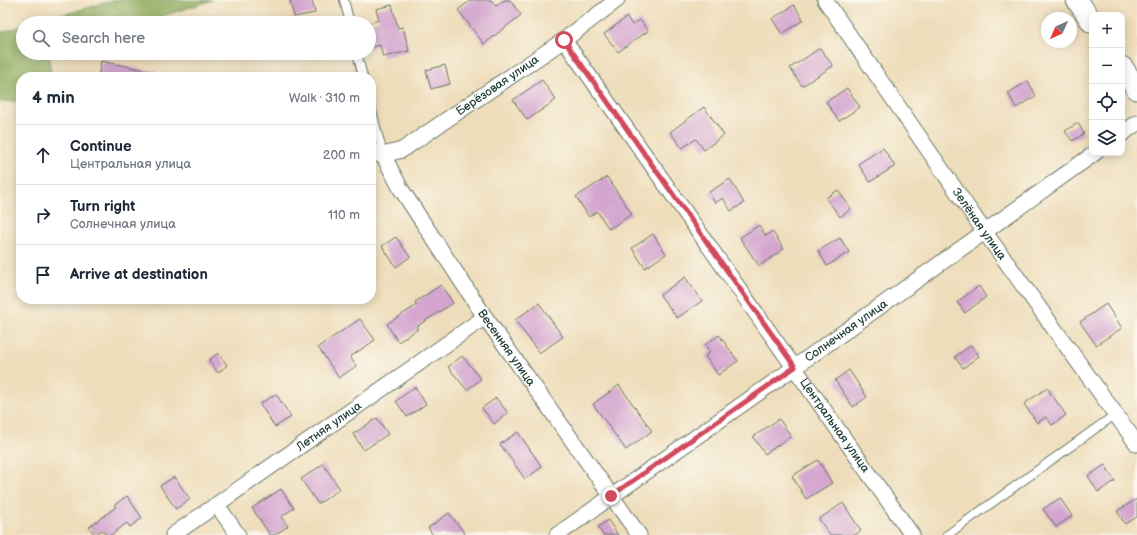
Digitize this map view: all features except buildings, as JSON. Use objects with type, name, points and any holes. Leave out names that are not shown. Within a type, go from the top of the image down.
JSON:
[{"type":"main road","points":[[1077,0],[1089,18]]},
{"type":"main road","points":[[1125,71],[1137,89]]},
{"type":"street","name":"Берёзовая улица","points":[[377,154],[402,150],[564,40],[617,0]]},
{"type":"street","name":"Зелёная улица","points":[[825,0],[984,231],[1137,444]]},
{"type":"street","name":"Центральная улица","points":[[564,40],[912,535]]},
{"type":"street","points":[[1125,132],[1137,123]]},
{"type":"street","name":"Весенняя улица","points":[[377,154],[485,317],[639,535]]},
{"type":"street","name":"Солнечная улица","points":[[557,535],[1091,156]]},
{"type":"street","name":"Летняя улица","points":[[173,535],[485,317]]},
{"type":"street","points":[[217,505],[238,535]]},
{"type":"lane","points":[[344,0],[348,16]]},
{"type":"lane","points":[[359,60],[362,72]]},
{"type":"lane","points":[[947,535],[1116,414]]},
{"type":"green space","points":[[115,0],[213,0],[163,16],[59,16]]},
{"type":"green space","points":[[16,28],[16,60],[49,60],[51,72],[16,72],[16,101],[0,102],[0,33]]},
{"type":"route","points":[[564,40],[795,367],[611,496]]}]
